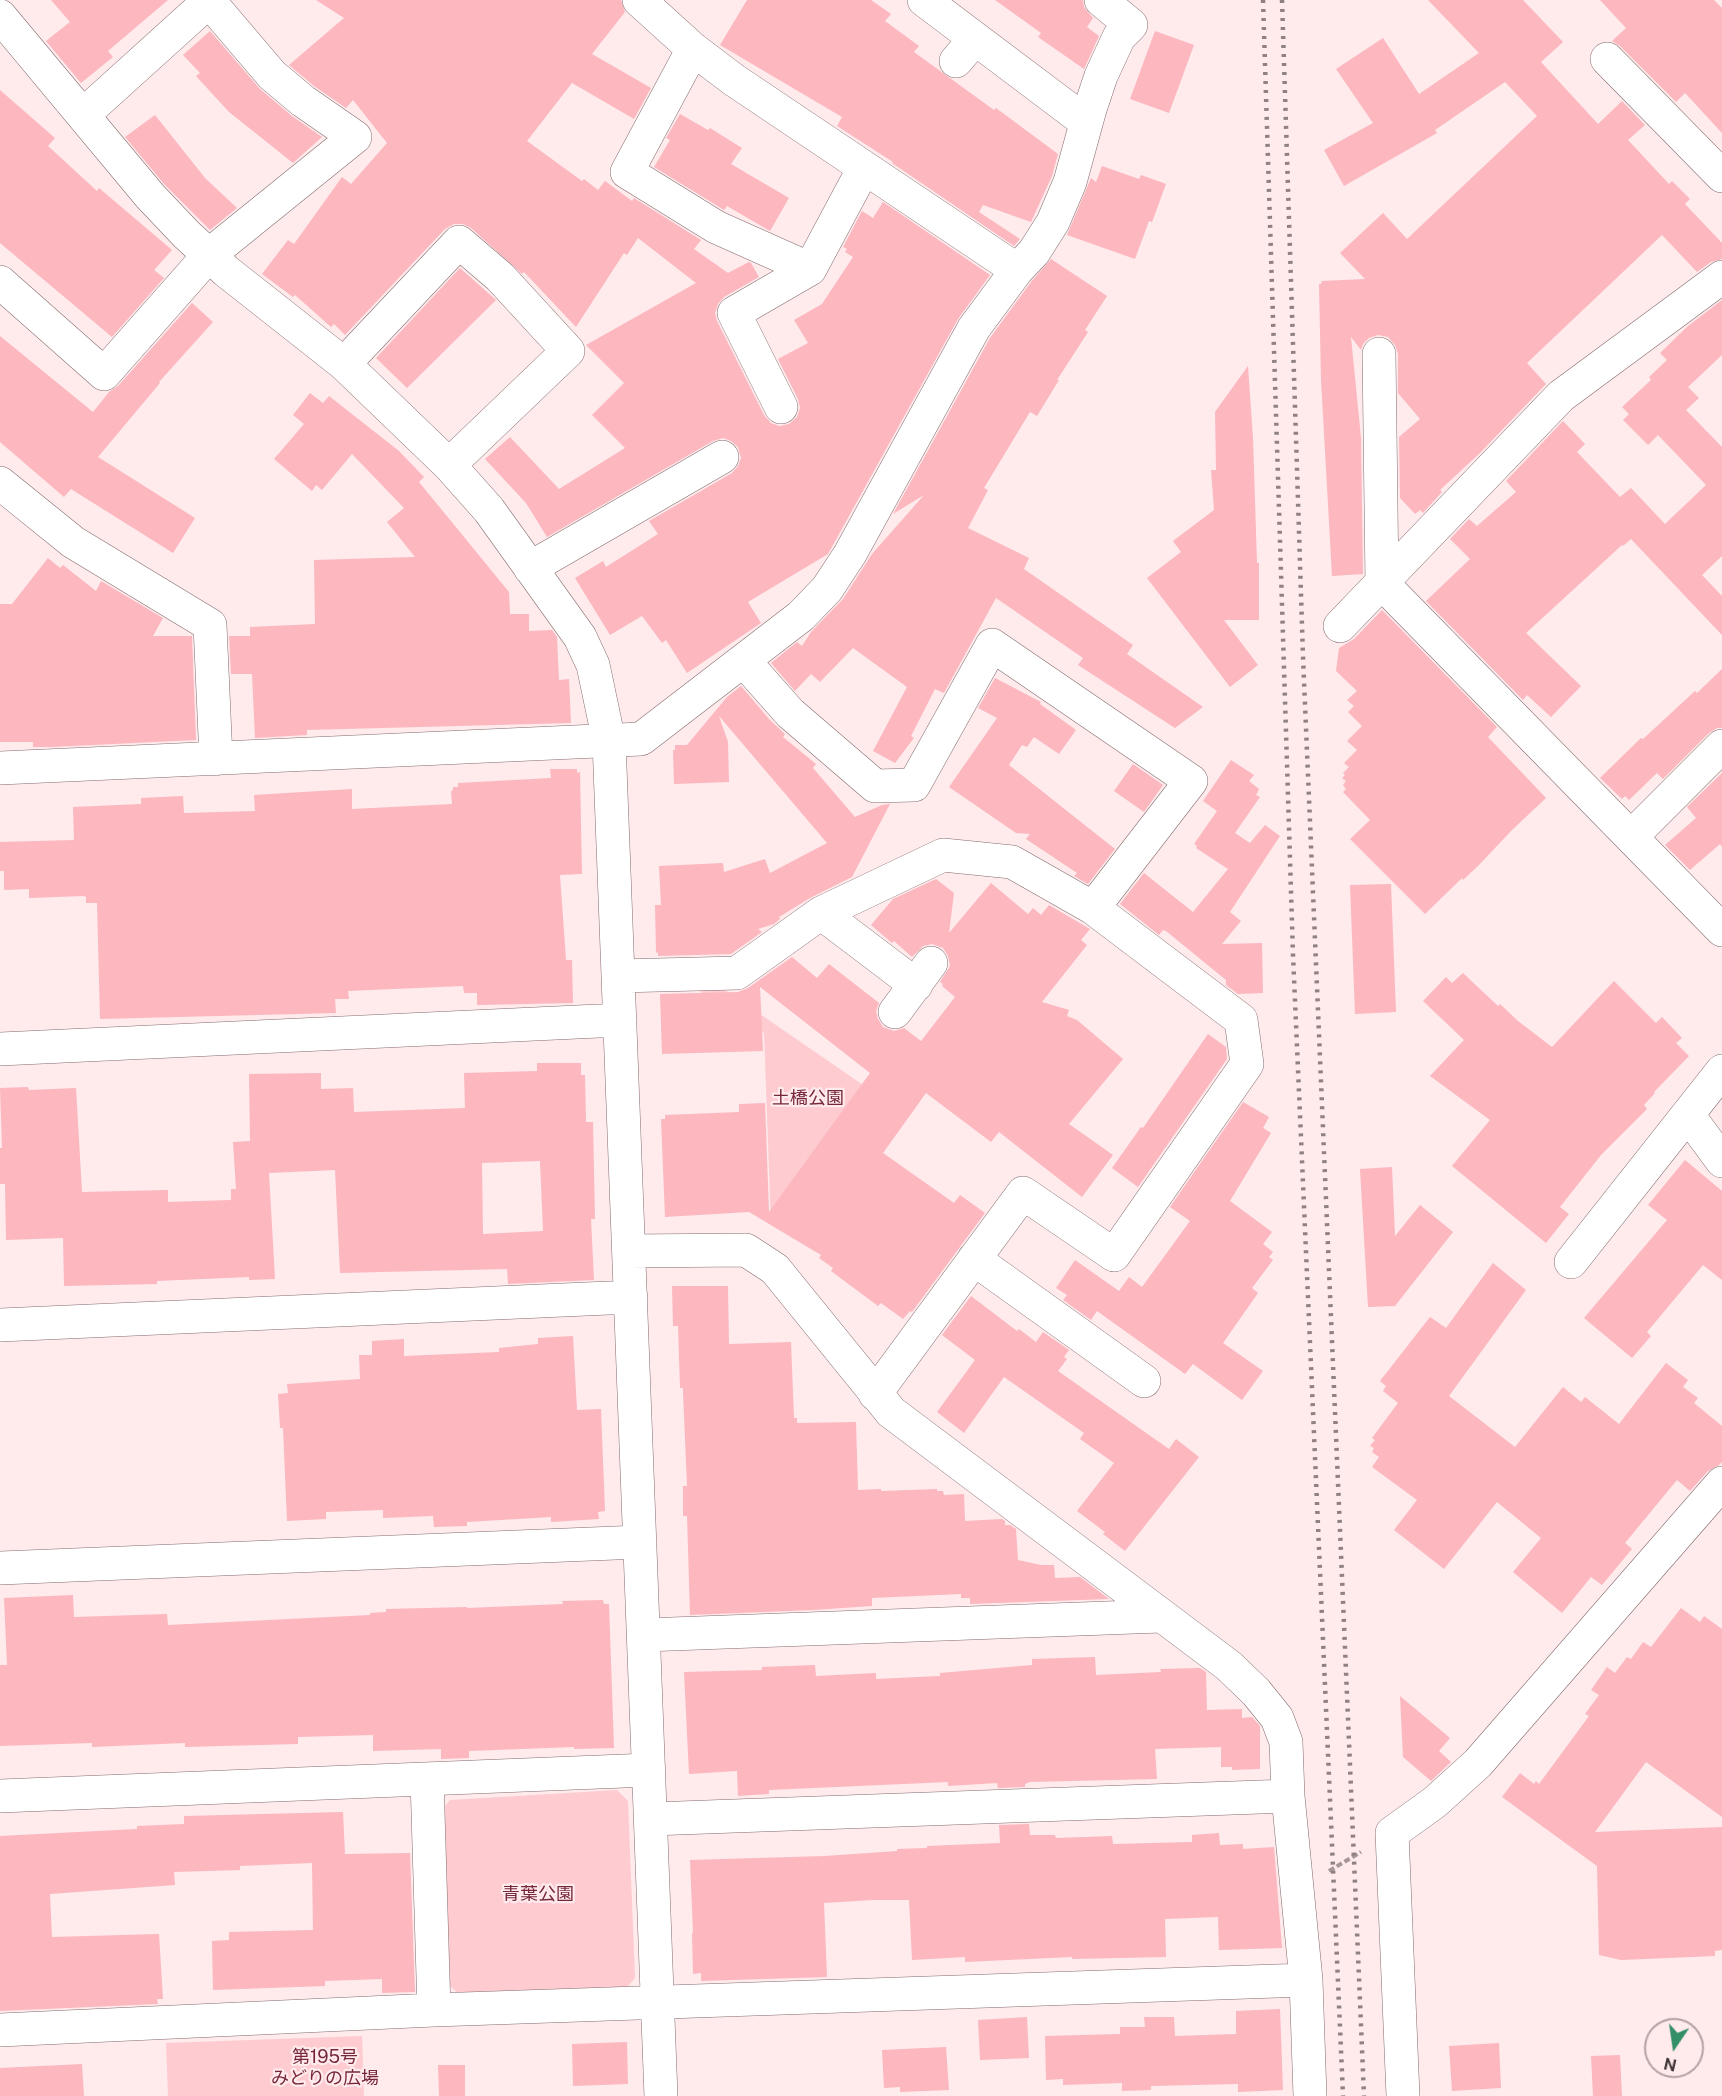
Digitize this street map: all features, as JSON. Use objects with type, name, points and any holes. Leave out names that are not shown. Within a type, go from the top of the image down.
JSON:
[{"type":"street","points":[[639,0],[693,49],[734,80],[1017,270]]},
{"type":"street","points":[[924,0],[965,50],[1086,122]]},
{"type":"street","points":[[0,768],[641,739],[801,616],[827,589],[850,554],[974,328],[1017,270],[1034,252],[1053,222],[1070,182],[1086,122],[1106,66],[1119,37],[1131,25],[1101,0]]},
{"type":"street","points":[[0,282],[104,374],[209,255],[355,137],[272,75],[209,1],[83,116]]},
{"type":"street","points":[[0,16],[150,195],[186,234],[226,271],[344,364],[449,465],[489,510],[580,637],[593,665],[609,741],[661,2096]]},
{"type":"street","points":[[693,49],[627,172],[716,227],[810,270]]},
{"type":"street","points":[[1607,59],[1722,176]]},
{"type":"street","points":[[781,407],[734,314],[810,270],[864,168]]},
{"type":"street","points":[[344,364],[459,242],[500,277],[568,351],[449,465]]},
{"type":"street","points":[[1340,626],[1561,396],[1722,277]]},
{"type":"street","points":[[1379,354],[1382,582],[1722,930]]},
{"type":"street","points":[[530,568],[722,457]]},
{"type":"street","points":[[0,483],[73,542],[210,625],[216,759]]},
{"type":"street","points":[[744,661],[790,713],[875,786],[914,785],[992,645],[1191,781],[1093,908]]},
{"type":"street","points":[[1631,837],[1722,746]]},
{"type":"street","points":[[619,976],[737,973],[821,913],[943,855],[1012,862],[1093,908],[1241,1020],[1246,1064],[1114,1256],[1023,1193],[875,1394]]},
{"type":"street","points":[[821,913],[923,974],[895,1012]]},
{"type":"street","points":[[0,1049],[620,1020]]},
{"type":"street","points":[[1571,1262],[1722,1071]]},
{"type":"street","points":[[1688,1115],[1722,1161]]},
{"type":"street","points":[[629,1251],[746,1250],[775,1269],[875,1394],[900,1419],[1229,1666],[1256,1692],[1277,1718],[1286,1742],[1288,1796],[1306,1980],[1310,2096]]},
{"type":"street","points":[[974,1259],[1144,1381]]},
{"type":"street","points":[[0,1325],[631,1297]]},
{"type":"street","points":[[1403,2096],[1392,1833],[1435,1802],[1478,1763],[1607,1617],[1711,1515],[1722,1483]]},
{"type":"street","points":[[0,1568],[640,1542]]},
{"type":"street","points":[[644,1635],[1161,1616]]},
{"type":"street","points":[[0,1796],[648,1770]]},
{"type":"street","points":[[427,1779],[434,2010]]},
{"type":"street","points":[[651,1819],[1288,1796]]},
{"type":"street","points":[[0,2030],[434,2010],[1306,1980]]},
{"type":"path","points":[[1298,1886],[1334,1869],[1392,1833]]},
{"type":"green space","name":"土橋公園","points":[[709,979],[866,1087],[771,1224],[764,1033],[684,981]]},
{"type":"green space","name":"青葉公園","points":[[617,1790],[628,1801],[635,1978],[623,1992],[463,1998],[448,1984],[441,1811],[450,1800]]},
{"type":"green space","name":"第195号 みどりの広場","points":[[362,2036],[364,2096],[168,2096],[166,2043]]},
{"type":"building","points":[[51,0],[168,0],[108,51],[113,57],[81,83],[46,41],[70,22]]},
{"type":"building","points":[[316,0],[621,0],[625,12],[592,54],[651,88],[634,119],[572,83],[527,141],[582,181],[584,179],[598,190],[605,181],[632,201],[634,198],[701,240],[694,249],[728,273],[751,263],[759,277],[724,297],[715,313],[764,415],[771,423],[779,426],[789,424],[797,417],[800,408],[798,399],[778,359],[808,343],[794,320],[822,304],[853,257],[845,252],[847,249],[843,247],[862,211],[873,218],[883,202],[990,275],[958,319],[828,554],[748,602],[761,623],[687,673],[666,640],[662,643],[642,616],[610,635],[575,578],[603,561],[606,567],[658,534],[649,521],[732,473],[741,458],[738,447],[723,438],[713,441],[547,537],[526,503],[485,459],[510,437],[559,489],[625,448],[592,415],[624,383],[586,345],[696,283],[638,238],[627,255],[624,253],[576,327],[524,272],[522,274],[471,228],[463,224],[454,224],[445,229],[345,335],[334,324],[331,327],[295,295],[293,297],[262,274],[288,240],[294,244],[342,177],[351,184],[387,143],[353,100],[346,108],[289,65],[344,18]]},
{"type":"building","points":[[747,0],[871,0],[891,14],[885,21],[919,46],[914,52],[1058,154],[1052,176],[1031,222],[983,205],[979,212],[1020,239],[1014,246],[837,126],[842,117],[720,45]]},
{"type":"building","points":[[995,0],[1083,0],[1084,7],[1093,18],[1087,27],[1099,36],[1084,69],[1038,37],[1041,33]]},
{"type":"building","points":[[1428,0],[1523,0],[1563,42],[1541,62],[1598,124],[1622,101],[1645,125],[1628,140],[1669,184],[1672,181],[1690,199],[1685,204],[1722,243],[1722,259],[1711,262],[1697,272],[1662,235],[1527,363],[1546,384],[1480,453],[1440,490],[1442,492],[1423,513],[1420,510],[1415,514],[1400,498],[1399,437],[1420,419],[1398,393],[1398,354],[1395,345],[1388,337],[1378,335],[1369,338],[1361,350],[1351,337],[1361,438],[1363,574],[1332,576],[1321,380],[1319,284],[1322,281],[1365,279],[1340,253],[1383,213],[1407,239],[1537,116],[1505,82],[1435,130],[1437,133],[1344,186],[1324,150],[1373,123],[1336,69],[1383,38],[1419,94],[1479,53]]},
{"type":"building","points":[[1600,0],[1714,0],[1722,8],[1722,133],[1685,93],[1676,102],[1620,46],[1612,41],[1626,28]]},
{"type":"building","points":[[210,31],[260,89],[322,137],[293,163],[229,112],[196,76],[200,73],[183,55]]},
{"type":"building","points":[[1155,31],[1194,45],[1169,113],[1130,99]]},
{"type":"building","points":[[0,90],[55,138],[48,146],[97,191],[99,188],[172,250],[154,270],[164,278],[112,337],[0,243]]},
{"type":"building","points":[[680,114],[708,130],[710,128],[742,148],[731,164],[789,198],[770,231],[727,206],[724,210],[654,167],[670,140],[666,138]]},
{"type":"building","points":[[155,115],[205,178],[237,208],[210,230],[164,184],[125,137]]},
{"type":"building","points":[[1102,166],[1139,179],[1141,175],[1166,184],[1135,259],[1067,235],[1091,178],[1096,182]]},
{"type":"building","points":[[1051,259],[1107,296],[1085,330],[1088,332],[1037,416],[1030,412],[984,488],[988,490],[968,528],[1029,558],[1024,569],[1133,645],[1127,654],[1203,707],[1175,728],[1078,665],[1083,658],[996,598],[944,693],[935,689],[911,736],[914,738],[895,763],[873,751],[907,687],[853,648],[820,682],[811,674],[795,691],[771,663],[797,642],[802,646],[811,632],[843,599],[872,554],[924,495],[893,514],[990,338]]},
{"type":"building","points":[[460,268],[496,300],[407,388],[376,358]]},
{"type":"building","points":[[1722,300],[1722,355],[1688,387],[1699,398],[1686,410],[1722,447],[1722,556],[1702,575],[1722,596],[1722,635],[1631,539],[1526,633],[1581,686],[1551,717],[1527,695],[1523,700],[1426,601],[1470,559],[1450,539],[1469,519],[1477,526],[1516,492],[1506,481],[1563,421],[1585,444],[1577,452],[1620,497],[1631,488],[1665,524],[1706,485],[1658,435],[1648,445],[1623,420],[1629,414],[1622,407],[1651,380],[1649,377],[1667,360],[1660,353],[1688,326]]},
{"type":"building","points":[[192,303],[213,322],[159,382],[98,457],[195,518],[173,553],[71,489],[64,497],[0,442],[0,336],[93,412]]},
{"type":"building","points":[[1248,366],[1257,563],[1259,563],[1259,620],[1224,620],[1258,665],[1230,687],[1147,578],[1181,552],[1173,541],[1214,510],[1211,470],[1216,470],[1215,412]]},
{"type":"building","points":[[310,393],[323,403],[329,396],[399,451],[424,477],[419,482],[509,592],[510,614],[529,614],[529,631],[552,630],[557,637],[559,680],[569,679],[571,723],[307,730],[307,735],[255,738],[252,674],[231,674],[229,636],[250,636],[250,627],[315,624],[314,560],[415,557],[387,522],[404,508],[352,454],[322,490],[316,485],[312,491],[274,459],[304,424],[293,415]]},
{"type":"building","points":[[48,558],[60,568],[63,565],[96,591],[101,581],[163,618],[153,636],[192,636],[196,740],[52,747],[33,747],[33,742],[0,742],[0,604],[12,604]]},
{"type":"building","points":[[1382,610],[1497,727],[1488,737],[1546,798],[1479,865],[1425,914],[1350,839],[1370,820],[1343,792],[1346,789],[1343,785],[1346,781],[1342,778],[1345,775],[1343,773],[1349,767],[1344,763],[1357,750],[1347,741],[1362,726],[1348,712],[1354,706],[1347,700],[1357,691],[1336,671],[1339,648],[1354,639]]},
{"type":"building","points":[[1722,669],[1722,728],[1709,733],[1663,779],[1657,773],[1629,800],[1625,796],[1622,799],[1600,778],[1641,738],[1643,739],[1695,691],[1697,693]]},
{"type":"building","points":[[995,678],[1041,702],[1040,704],[1076,730],[1059,754],[1034,737],[1027,747],[1022,745],[1009,765],[1115,849],[1088,884],[1074,876],[1077,873],[1026,839],[1030,834],[1016,833],[949,787],[997,718],[978,708]]},
{"type":"building","points":[[741,686],[785,734],[783,737],[816,764],[813,768],[855,817],[882,805],[890,804],[852,877],[810,898],[779,917],[780,919],[774,924],[758,929],[762,932],[731,954],[658,956],[658,952],[656,953],[655,905],[661,905],[659,866],[723,863],[724,872],[765,859],[770,873],[827,843],[719,716],[728,742],[729,782],[674,784],[673,750],[675,750],[675,745],[687,745],[727,697]]},
{"type":"building","points":[[1231,760],[1254,775],[1249,781],[1259,789],[1256,795],[1260,797],[1235,833],[1250,843],[1265,825],[1280,836],[1230,912],[1241,921],[1222,944],[1262,943],[1263,993],[1238,994],[1226,985],[1226,980],[1166,931],[1163,930],[1159,935],[1120,904],[1144,873],[1193,912],[1228,869],[1196,848],[1194,844],[1217,811],[1203,801]]},
{"type":"building","points":[[1133,764],[1163,785],[1144,812],[1114,791]]},
{"type":"building","points":[[550,769],[577,769],[577,773],[580,772],[582,874],[560,875],[566,960],[572,960],[573,1003],[477,1005],[477,993],[464,993],[463,986],[348,991],[349,999],[335,999],[336,1013],[100,1019],[97,903],[86,903],[84,896],[29,898],[29,889],[4,890],[4,871],[0,871],[0,842],[74,840],[73,807],[141,804],[141,798],[183,796],[184,813],[255,811],[254,795],[352,789],[352,809],[452,804],[451,791],[453,787],[458,787],[458,783],[551,778]]},
{"type":"building","points":[[1722,773],[1722,847],[1720,844],[1690,870],[1665,845],[1696,818],[1687,807]]},
{"type":"building","points":[[936,879],[954,893],[949,933],[991,883],[1028,914],[1033,908],[1041,915],[1049,905],[1090,929],[1081,940],[1087,945],[1042,1002],[1069,1010],[1067,1016],[1077,1020],[1123,1059],[1069,1124],[1113,1155],[1082,1197],[999,1132],[991,1142],[926,1093],[883,1153],[954,1203],[960,1195],[985,1213],[912,1312],[910,1311],[903,1319],[881,1303],[878,1306],[831,1271],[833,1268],[819,1258],[821,1255],[749,1212],[665,1217],[661,1119],[665,1119],[665,1115],[739,1112],[739,1104],[765,1103],[769,1212],[870,1073],[760,987],[763,1051],[662,1054],[660,994],[738,992],[748,988],[792,957],[817,978],[829,964],[879,1003],[876,1011],[883,1027],[894,1031],[904,1028],[921,1041],[955,997],[940,982],[950,966],[948,956],[943,948],[932,944],[923,946],[912,957],[871,925],[893,899]]},
{"type":"building","points":[[1391,884],[1396,1012],[1355,1014],[1350,885]]},
{"type":"building","points":[[1463,973],[1498,1006],[1500,1004],[1552,1047],[1614,981],[1656,1023],[1662,1017],[1682,1038],[1676,1043],[1689,1056],[1654,1092],[1644,1105],[1647,1109],[1601,1155],[1560,1207],[1569,1214],[1546,1243],[1452,1166],[1490,1120],[1430,1076],[1464,1040],[1423,1001],[1446,977],[1452,983]]},
{"type":"building","points":[[1208,1034],[1226,1047],[1227,1059],[1138,1187],[1112,1168],[1141,1127],[1143,1128]]},
{"type":"building","points":[[537,1063],[581,1063],[581,1075],[585,1075],[586,1122],[593,1122],[595,1219],[591,1219],[594,1280],[508,1284],[507,1269],[340,1273],[335,1170],[269,1173],[275,1279],[249,1280],[249,1277],[157,1281],[157,1284],[64,1286],[63,1238],[6,1240],[5,1184],[0,1184],[0,1148],[2,1148],[0,1088],[28,1087],[29,1090],[76,1088],[82,1192],[168,1190],[168,1202],[231,1200],[231,1189],[236,1189],[233,1142],[250,1141],[249,1074],[321,1073],[321,1089],[353,1088],[354,1112],[465,1108],[464,1073],[537,1071]],"holes":[[[540,1161],[543,1231],[483,1234],[482,1163]]]},
{"type":"building","points":[[1243,1102],[1269,1117],[1263,1128],[1271,1133],[1230,1201],[1272,1232],[1263,1244],[1273,1252],[1269,1257],[1273,1260],[1252,1288],[1258,1293],[1223,1343],[1263,1371],[1242,1400],[1193,1364],[1185,1374],[1097,1311],[1091,1320],[1063,1300],[1067,1295],[1056,1288],[1075,1260],[1119,1291],[1129,1277],[1142,1287],[1190,1221],[1170,1207]]},
{"type":"building","points":[[1685,1160],[1722,1191],[1722,1280],[1703,1265],[1647,1332],[1651,1336],[1632,1358],[1584,1318],[1667,1220],[1648,1205]]},
{"type":"building","points":[[1392,1167],[1395,1236],[1420,1205],[1453,1232],[1395,1306],[1368,1307],[1360,1169]]},
{"type":"building","points":[[1493,1263],[1526,1290],[1449,1396],[1515,1447],[1563,1387],[1581,1402],[1585,1397],[1619,1424],[1666,1363],[1688,1380],[1683,1387],[1698,1398],[1694,1403],[1722,1426],[1722,1462],[1708,1471],[1690,1491],[1677,1480],[1625,1543],[1632,1549],[1602,1585],[1591,1577],[1562,1613],[1513,1572],[1541,1538],[1497,1502],[1444,1569],[1394,1530],[1417,1500],[1372,1467],[1379,1457],[1372,1452],[1374,1448],[1370,1446],[1375,1440],[1372,1438],[1398,1403],[1383,1391],[1386,1386],[1380,1381],[1430,1317],[1446,1328]]},
{"type":"building","points":[[672,1286],[728,1286],[729,1344],[791,1342],[794,1418],[797,1418],[797,1423],[856,1422],[858,1490],[937,1489],[937,1491],[943,1491],[944,1495],[964,1494],[965,1521],[1002,1519],[1005,1525],[1016,1529],[1018,1560],[1054,1565],[1055,1578],[1080,1577],[1109,1599],[970,1604],[970,1598],[961,1598],[961,1594],[872,1598],[872,1606],[690,1615],[687,1516],[683,1516],[683,1486],[687,1486],[683,1388],[680,1388],[678,1326],[673,1326]]},
{"type":"building","points":[[971,1296],[1017,1331],[1019,1329],[1036,1342],[1043,1332],[1069,1350],[1064,1357],[1067,1359],[1058,1371],[1169,1449],[1176,1439],[1199,1457],[1125,1551],[1077,1511],[1114,1463],[1080,1439],[1084,1433],[1004,1377],[964,1433],[937,1412],[975,1360],[942,1335]]},
{"type":"building","points":[[573,1336],[577,1410],[601,1409],[605,1511],[598,1512],[599,1519],[551,1522],[551,1517],[467,1522],[467,1526],[434,1527],[433,1516],[383,1518],[383,1510],[326,1512],[326,1519],[287,1521],[283,1428],[280,1428],[278,1394],[288,1393],[287,1384],[360,1379],[359,1355],[372,1355],[372,1341],[404,1339],[404,1356],[499,1352],[499,1348],[538,1344],[538,1338]]},
{"type":"building","points":[[73,1595],[74,1617],[167,1614],[168,1625],[370,1615],[370,1613],[386,1612],[386,1609],[467,1608],[603,1600],[604,1604],[609,1604],[614,1748],[574,1749],[574,1747],[469,1751],[469,1758],[441,1759],[441,1749],[373,1751],[373,1735],[298,1737],[298,1744],[185,1747],[185,1743],[92,1747],[92,1743],[0,1746],[0,1665],[7,1665],[4,1598]]},
{"type":"building","points":[[1681,1608],[1700,1622],[1704,1616],[1722,1629],[1722,1817],[1646,1762],[1595,1832],[1722,1827],[1722,1950],[1715,1951],[1715,1956],[1621,1960],[1599,1955],[1597,1866],[1502,1797],[1520,1773],[1534,1784],[1536,1781],[1539,1784],[1589,1716],[1585,1714],[1599,1695],[1591,1690],[1607,1667],[1615,1673],[1627,1657],[1631,1659],[1643,1642],[1651,1647]]},
{"type":"building","points":[[1095,1657],[1096,1675],[1161,1672],[1160,1669],[1200,1668],[1206,1672],[1207,1710],[1242,1709],[1242,1718],[1252,1717],[1260,1726],[1260,1769],[1232,1770],[1232,1767],[1221,1767],[1221,1747],[1155,1749],[1157,1779],[1030,1782],[1025,1784],[1025,1787],[998,1788],[997,1783],[948,1786],[948,1782],[769,1790],[769,1794],[738,1796],[737,1771],[689,1774],[684,1672],[762,1670],[762,1667],[815,1665],[816,1676],[876,1673],[876,1679],[940,1676],[940,1673],[1032,1665],[1032,1659]]},
{"type":"building","points":[[1400,1696],[1450,1738],[1439,1751],[1451,1762],[1431,1781],[1403,1757]]},
{"type":"building","points":[[343,1812],[345,1854],[410,1853],[415,1992],[382,1993],[382,1979],[325,1981],[325,1986],[213,1990],[212,1941],[229,1940],[229,1932],[313,1930],[312,1863],[240,1866],[240,1870],[174,1872],[175,1885],[50,1894],[52,1937],[159,1934],[163,1999],[157,1999],[158,2004],[0,2011],[0,1836],[137,1829],[137,1826],[184,1824],[184,1816]]},
{"type":"building","points":[[1029,1824],[1030,1835],[1055,1835],[1056,1838],[1112,1836],[1113,1844],[1192,1842],[1192,1835],[1219,1833],[1220,1845],[1243,1844],[1243,1849],[1274,1847],[1282,1948],[1219,1950],[1218,1917],[1165,1919],[1166,1957],[1072,1959],[1072,1957],[965,1962],[965,1957],[912,1960],[909,1900],[873,1900],[824,1903],[827,1977],[701,1981],[701,1973],[693,1974],[690,1860],[825,1856],[897,1851],[897,1849],[927,1848],[927,1846],[1000,1843],[999,1825]]},
{"type":"building","points":[[1280,2009],[1283,2090],[1238,2092],[1238,2084],[1151,2086],[1151,2090],[1122,2091],[1122,2083],[1063,2085],[1063,2079],[1046,2080],[1045,2036],[1120,2034],[1120,2027],[1145,2027],[1144,2017],[1174,2017],[1175,2036],[1236,2034],[1236,2011]]},
{"type":"building","points":[[1027,2017],[1029,2058],[980,2060],[978,2020]]},
{"type":"building","points":[[627,2042],[628,2084],[573,2086],[572,2044]]},
{"type":"building","points":[[1499,2043],[1501,2088],[1452,2091],[1449,2046]]},
{"type":"building","points":[[946,2047],[949,2090],[900,2092],[900,2087],[884,2088],[882,2050]]},
{"type":"building","points":[[1620,2055],[1622,2096],[1593,2096],[1591,2056]]},
{"type":"building","points":[[82,2064],[84,2096],[0,2096],[0,2068]]},
{"type":"building","points":[[438,2065],[465,2065],[465,2096],[439,2096]]},
{"type":"railway","points":[[1263,0],[1293,955],[1343,2096]]},
{"type":"railway","points":[[1282,0],[1303,657],[1364,2096]]}]
